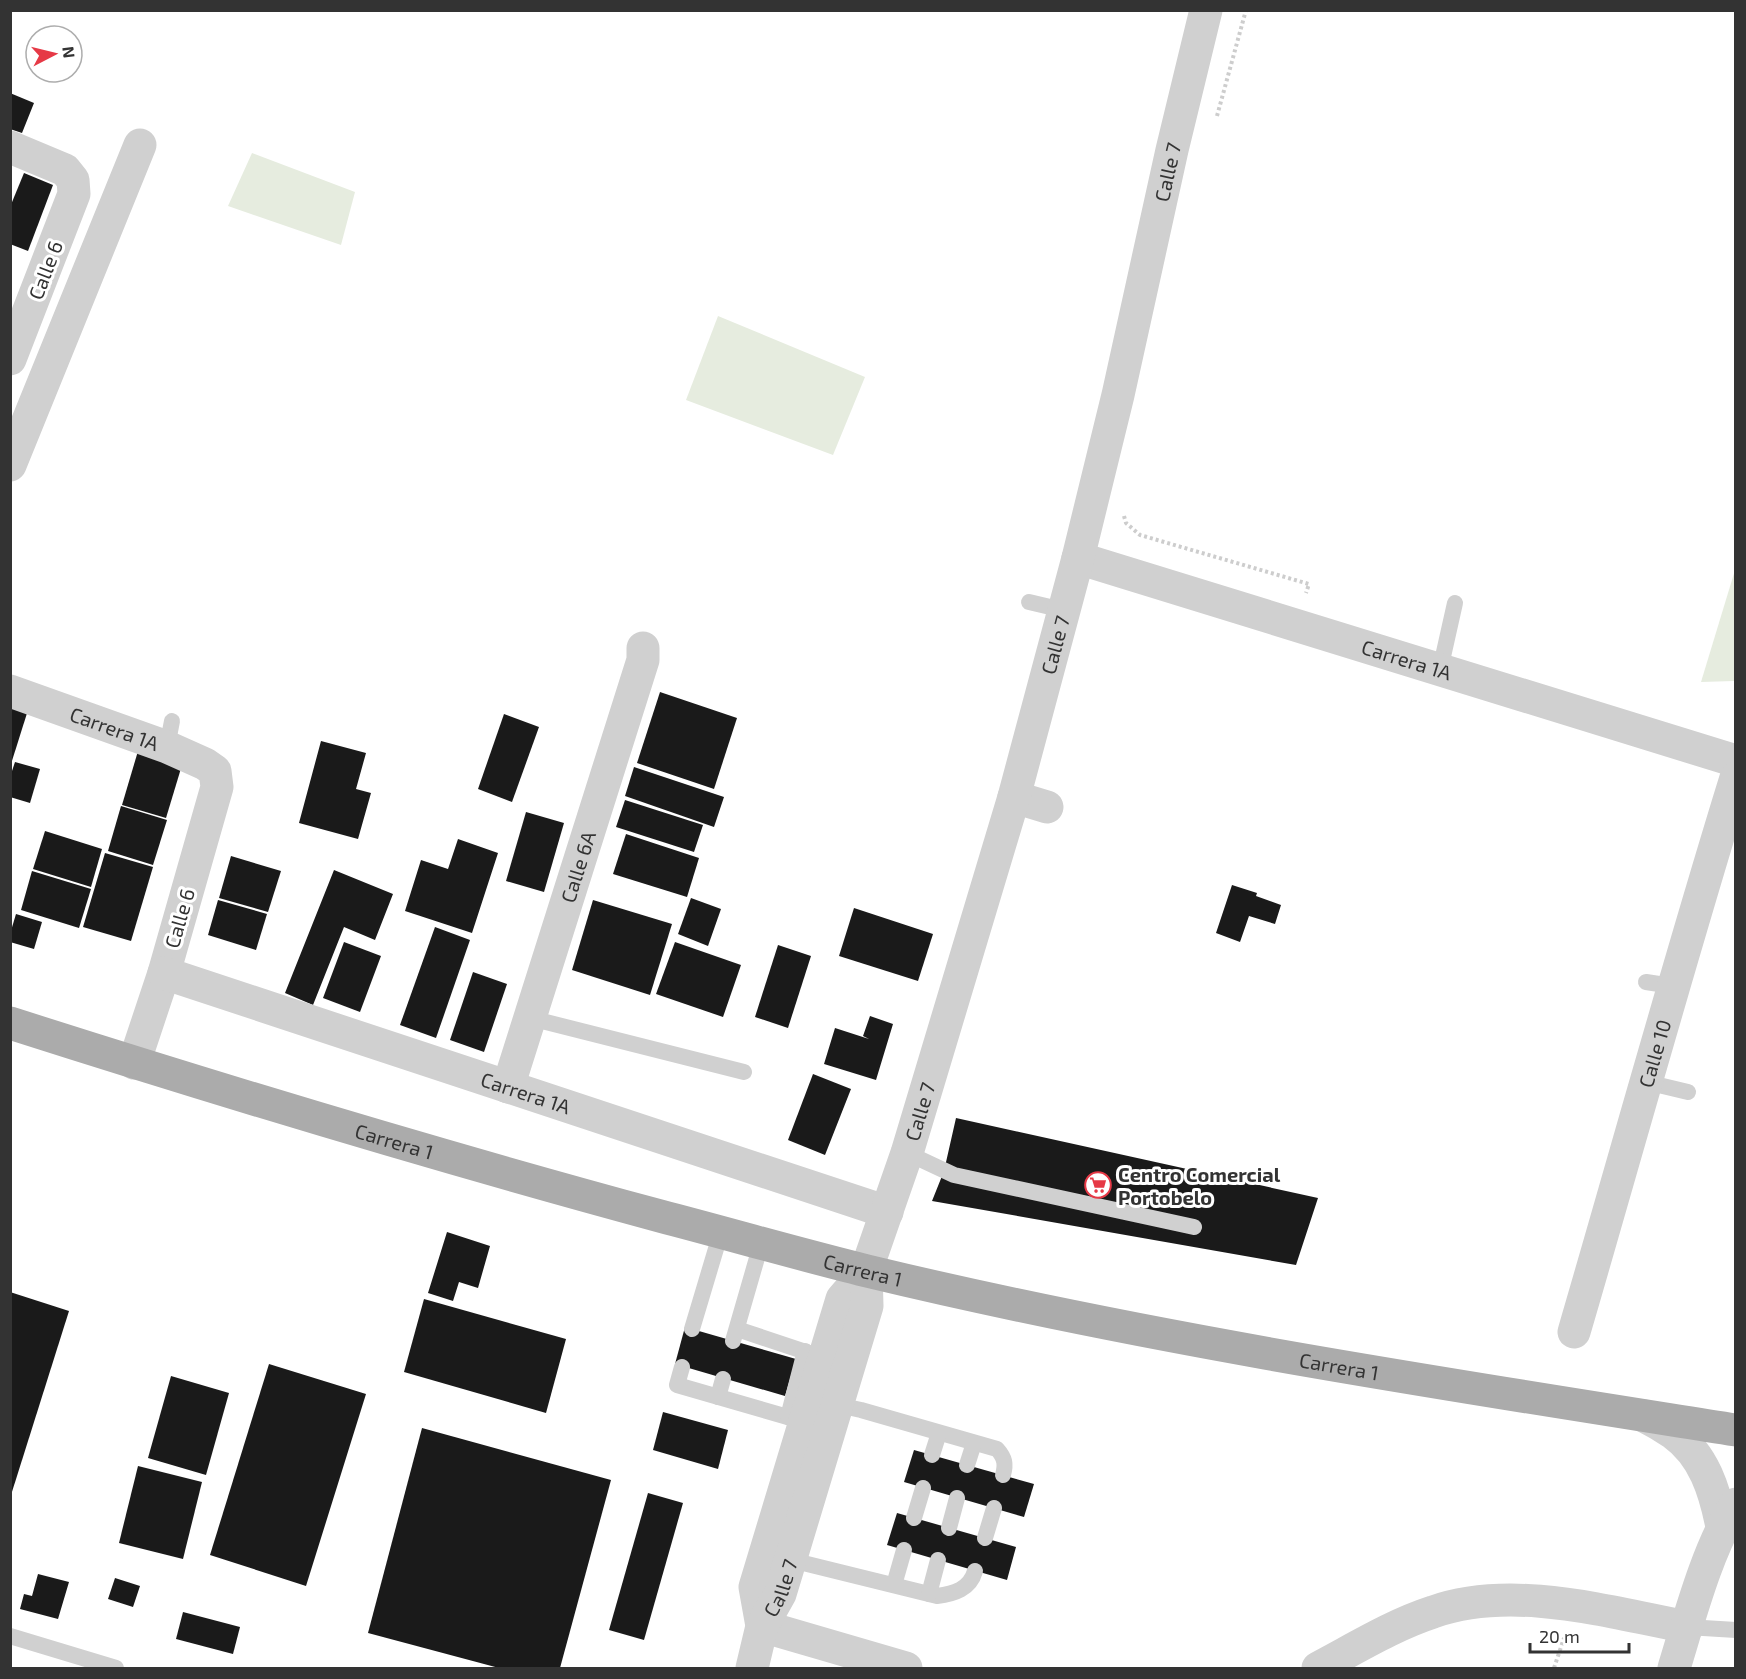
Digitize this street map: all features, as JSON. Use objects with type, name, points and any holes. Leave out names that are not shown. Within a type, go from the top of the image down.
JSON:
[{"type":"main road","name":"Carrera 1","points":[[10,1023],[134,1063],[504,1173],[866,1271],[1086,1320],[1349,1367],[1736,1430]]},
{"type":"street","name":"Calle 7","points":[[762,1626],[755,1587],[815,1355],[842,1299],[866,1271],[907,1153],[1014,797],[1078,558],[1118,395],[1168,131],[1206,10]]},
{"type":"street","points":[[10,465],[140,145]]},
{"type":"street","name":"Calle 6","points":[[10,147],[65,170],[73,180],[74,194],[10,358]]},
{"type":"street","name":"Carrera 1A","points":[[1078,558],[1736,760]]},
{"type":"street","name":"Calle 6A","points":[[508,1087],[643,660],[639,644]]},
{"type":"street","name":"Carrera 1A","points":[[10,691],[170,734],[215,771]]},
{"type":"street","name":"Calle 6","points":[[134,1063],[164,973],[217,787],[215,771]]},
{"type":"street","name":"Calle 10","points":[[1574,1332],[1646,1082],[1659,984],[1736,778]]},
{"type":"street","points":[[1014,797],[1047,807]]},
{"type":"street","name":"Carrera 1A","points":[[164,973],[887,1212]]},
{"type":"street","name":"Calle 7","points":[[752,1668],[762,1626],[780,1594],[791,1560],[867,1306],[866,1271]]},
{"type":"street","points":[[1644,1416],[1675,1434],[1699,1460],[1729,1516],[1674,1668]]},
{"type":"street","points":[[1318,1668],[1416,1618],[1468,1603],[1540,1602],[1687,1627]]},
{"type":"street","points":[[762,1626],[906,1668]]},
{"type":"lane","points":[[1029,602],[1063,610]]},
{"type":"lane","points":[[1440,670],[1455,603]]},
{"type":"lane","points":[[530,1018],[744,1072]]},
{"type":"lane","points":[[1646,1082],[1688,1092]]},
{"type":"lane","points":[[907,1153],[954,1175],[1194,1227]]},
{"type":"lane","points":[[692,1329],[721,1232]]},
{"type":"lane","points":[[761,1244],[735,1335],[815,1355]]},
{"type":"lane","points":[[682,1366],[677,1385],[797,1420]]},
{"type":"lane","points":[[718,1397],[723,1379]]},
{"type":"lane","points":[[838,1405],[997,1449],[1004,1457],[1003,1475]]},
{"type":"lane","points":[[933,1455],[939,1433]]},
{"type":"lane","points":[[967,1465],[974,1443]]},
{"type":"lane","points":[[914,1518],[923,1488]]},
{"type":"lane","points":[[949,1528],[957,1498]]},
{"type":"lane","points":[[985,1538],[994,1508]]},
{"type":"lane","points":[[894,1585],[904,1550]]},
{"type":"lane","points":[[791,1560],[937,1596],[953,1594],[965,1587],[973,1579],[975,1571]]},
{"type":"lane","points":[[929,1594],[938,1560]]},
{"type":"lane","points":[[1687,1627],[1736,1630]]},
{"type":"lane","points":[[10,1636],[116,1668]]},
{"type":"path","points":[[1215,124],[1245,10]]},
{"type":"path","points":[[1123,513],[1126,523],[1140,535],[1309,584],[1296,625]]},
{"type":"shaded area","points":[[252,153],[355,192],[341,245],[228,206]]},
{"type":"shaded area","points":[[718,316],[865,377],[833,455],[686,400]]},
{"type":"shaded area","points":[[1735,570],[1734,681],[1701,682]]},
{"type":"building","points":[[10,93],[34,103],[22,133],[10,129]]},
{"type":"building","points":[[24,173],[53,185],[28,251],[10,244],[10,207]]},
{"type":"building","points":[[660,692],[737,718],[714,789],[637,763]]},
{"type":"building","points":[[10,705],[28,710],[11,764],[10,764]]},
{"type":"building","points":[[504,714],[539,727],[512,802],[478,789]]},
{"type":"building","points":[[321,741],[366,753],[356,789],[371,793],[358,839],[299,823]]},
{"type":"building","points":[[138,751],[182,765],[166,818],[122,805]]},
{"type":"building","points":[[15,762],[40,769],[30,803],[10,797],[10,777]]},
{"type":"building","points":[[634,767],[724,797],[714,827],[625,796]]},
{"type":"building","points":[[625,800],[703,825],[694,852],[616,827]]},
{"type":"building","points":[[121,806],[167,820],[153,865],[108,851]]},
{"type":"building","points":[[526,812],[564,823],[544,892],[506,881]]},
{"type":"building","points":[[45,831],[102,849],[91,887],[33,869]]},
{"type":"building","points":[[626,834],[699,858],[687,897],[613,874]]},
{"type":"building","points":[[458,839],[498,853],[472,933],[405,911],[421,860],[448,869]]},
{"type":"building","points":[[105,853],[153,867],[131,941],[83,927]]},
{"type":"building","points":[[231,856],[281,871],[268,912],[219,898]]},
{"type":"building","points":[[334,870],[393,894],[375,940],[344,927],[313,1005],[285,993]]},
{"type":"building","points":[[32,871],[91,889],[79,928],[21,910]]},
{"type":"building","points":[[1232,885],[1257,893],[1256,896],[1281,905],[1275,924],[1249,916],[1240,942],[1216,933]]},
{"type":"building","points":[[691,898],[721,909],[708,946],[678,934]]},
{"type":"building","points":[[218,900],[267,914],[256,950],[208,935]]},
{"type":"building","points":[[593,900],[672,924],[650,995],[572,970]]},
{"type":"building","points":[[854,908],[933,934],[918,981],[839,956]]},
{"type":"building","points":[[16,914],[42,922],[34,949],[10,942]]},
{"type":"building","points":[[435,927],[470,940],[436,1038],[400,1025]]},
{"type":"building","points":[[344,942],[381,956],[360,1012],[323,998]]},
{"type":"building","points":[[675,942],[741,965],[723,1017],[656,994]]},
{"type":"building","points":[[778,945],[811,956],[788,1028],[755,1017]]},
{"type":"building","points":[[473,972],[507,984],[484,1052],[450,1040]]},
{"type":"building","points":[[870,1016],[893,1024],[876,1080],[824,1064],[835,1028],[869,1039],[863,1036]]},
{"type":"building","points":[[813,1074],[851,1089],[825,1155],[788,1140]]},
{"type":"building","name":"Centro Comercial Portobelo","points":[[956,1118],[1318,1198],[1296,1265],[932,1201],[944,1171]]},
{"type":"building","points":[[447,1232],[490,1246],[478,1288],[459,1282],[453,1301],[428,1293]]},
{"type":"building","points":[[10,1292],[69,1311],[11,1495],[10,1495]]},
{"type":"building","points":[[424,1299],[566,1339],[546,1413],[404,1372]]},
{"type":"building","points":[[685,1327],[796,1359],[785,1396],[675,1364]]},
{"type":"building","points":[[269,1364],[366,1394],[306,1586],[210,1555]]},
{"type":"building","points":[[171,1376],[229,1393],[206,1475],[148,1458]]},
{"type":"building","points":[[663,1412],[728,1430],[718,1469],[653,1450]]},
{"type":"building","points":[[422,1428],[611,1480],[560,1668],[499,1668],[368,1633]]},
{"type":"building","points":[[914,1450],[1034,1484],[1024,1517],[904,1482]]},
{"type":"building","points":[[138,1466],[202,1482],[183,1559],[119,1543]]},
{"type":"building","points":[[648,1493],[683,1503],[644,1640],[609,1630]]},
{"type":"building","points":[[897,1513],[1016,1547],[1007,1580],[887,1545]]},
{"type":"building","points":[[38,1574],[69,1582],[58,1619],[20,1609],[24,1594],[32,1596]]},
{"type":"building","points":[[115,1578],[140,1586],[133,1607],[108,1599]]},
{"type":"building","points":[[183,1612],[240,1627],[233,1654],[176,1639]]},
{"type":"place","name":"Centro Comercial Portobelo","points":[[1098,1185]]}]
